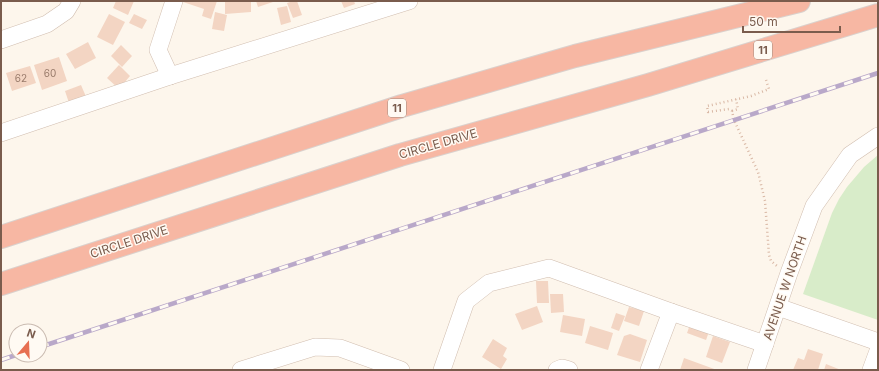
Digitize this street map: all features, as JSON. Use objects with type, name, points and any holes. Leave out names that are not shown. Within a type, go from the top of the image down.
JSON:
[{"type":"highway","name":"11","points":[[1,237],[402,106],[575,56],[799,1]]},
{"type":"highway","name":"CIRCLE DRIVE","points":[[1,284],[400,155],[648,85],[878,15]]},
{"type":"highway","points":[[648,85],[878,29]]},
{"type":"street","points":[[1,40],[47,24],[66,11],[72,1]]},
{"type":"street","points":[[170,76],[158,50],[174,1]]},
{"type":"street","points":[[1,133],[170,76],[409,1]]},
{"type":"street","name":"AVENUE W NORTH","points":[[756,370],[789,273],[814,206],[850,155],[878,136]]},
{"type":"street","points":[[442,370],[466,301],[489,283],[549,268],[765,344]]},
{"type":"street","points":[[778,307],[878,342]]},
{"type":"street","points":[[649,370],[671,312]]},
{"type":"street","points":[[241,370],[315,347],[340,348],[401,370]]},
{"type":"street","points":[[871,370],[878,351]]},
{"type":"street","points":[[557,370],[562,368],[569,370]]},
{"type":"path","points":[[736,99],[738,109],[732,111],[729,109],[708,112],[707,106],[736,99],[751,96],[769,89],[766,80]]},
{"type":"path","points":[[732,111],[734,120],[758,172],[765,201],[769,255],[771,261],[789,273]]},
{"type":"green space","points":[[878,155],[878,320],[803,294],[832,213],[839,199],[864,167]]},
{"type":"building","points":[[116,1],[134,1],[128,15],[113,8]]},
{"type":"building","points":[[180,1],[217,1],[211,19],[202,16],[204,9]]},
{"type":"building","points":[[225,1],[251,1],[251,12],[225,14]]},
{"type":"building","points":[[256,1],[276,1],[258,7]]},
{"type":"building","points":[[297,1],[302,15],[293,18],[287,3]]},
{"type":"building","points":[[341,1],[354,1],[355,4],[344,8]]},
{"type":"building","points":[[287,6],[291,22],[281,25],[277,8]]},
{"type":"building","points":[[215,12],[227,15],[224,31],[212,29]]},
{"type":"building","points":[[109,14],[125,22],[113,45],[97,37]]},
{"type":"building","points":[[134,14],[147,20],[142,29],[129,23]]},
{"type":"building","points":[[88,42],[96,58],[75,69],[66,54]]},
{"type":"building","points":[[121,45],[132,56],[122,67],[111,56]]},
{"type":"building","points":[[59,57],[67,81],[42,90],[34,65]]},
{"type":"building","points":[[119,65],[130,76],[119,89],[107,78]]},
{"type":"building","points":[[30,66],[36,83],[12,91],[6,73]]},
{"type":"building","points":[[81,85],[87,99],[70,106],[65,91]]},
{"type":"building","points":[[536,281],[548,281],[549,303],[537,303]]},
{"type":"building","points":[[550,294],[563,294],[564,312],[551,313]]},
{"type":"building","points":[[537,306],[543,322],[522,330],[515,314]]},
{"type":"building","points":[[629,307],[644,311],[639,326],[624,321]]},
{"type":"building","points":[[616,313],[625,316],[619,331],[611,328]]},
{"type":"building","points":[[563,315],[585,319],[582,336],[560,332]]},
{"type":"building","points":[[691,322],[710,329],[706,340],[687,333]]},
{"type":"building","points":[[590,326],[613,333],[608,350],[585,343]]},
{"type":"building","points":[[630,334],[647,340],[640,362],[617,355],[624,336]]},
{"type":"building","points":[[713,336],[730,342],[722,363],[706,357]]},
{"type":"building","points":[[493,339],[507,348],[503,356],[507,359],[501,369],[482,357]]},
{"type":"building","points":[[808,349],[823,354],[818,370],[793,370],[798,358],[804,360]]},
{"type":"building","points":[[684,358],[717,370],[680,370]]},
{"type":"building","points":[[826,364],[841,370],[824,370]]},
{"type":"railway","points":[[48,344],[878,73]]},
{"type":"railway","points":[[1,360],[8,358]]}]
